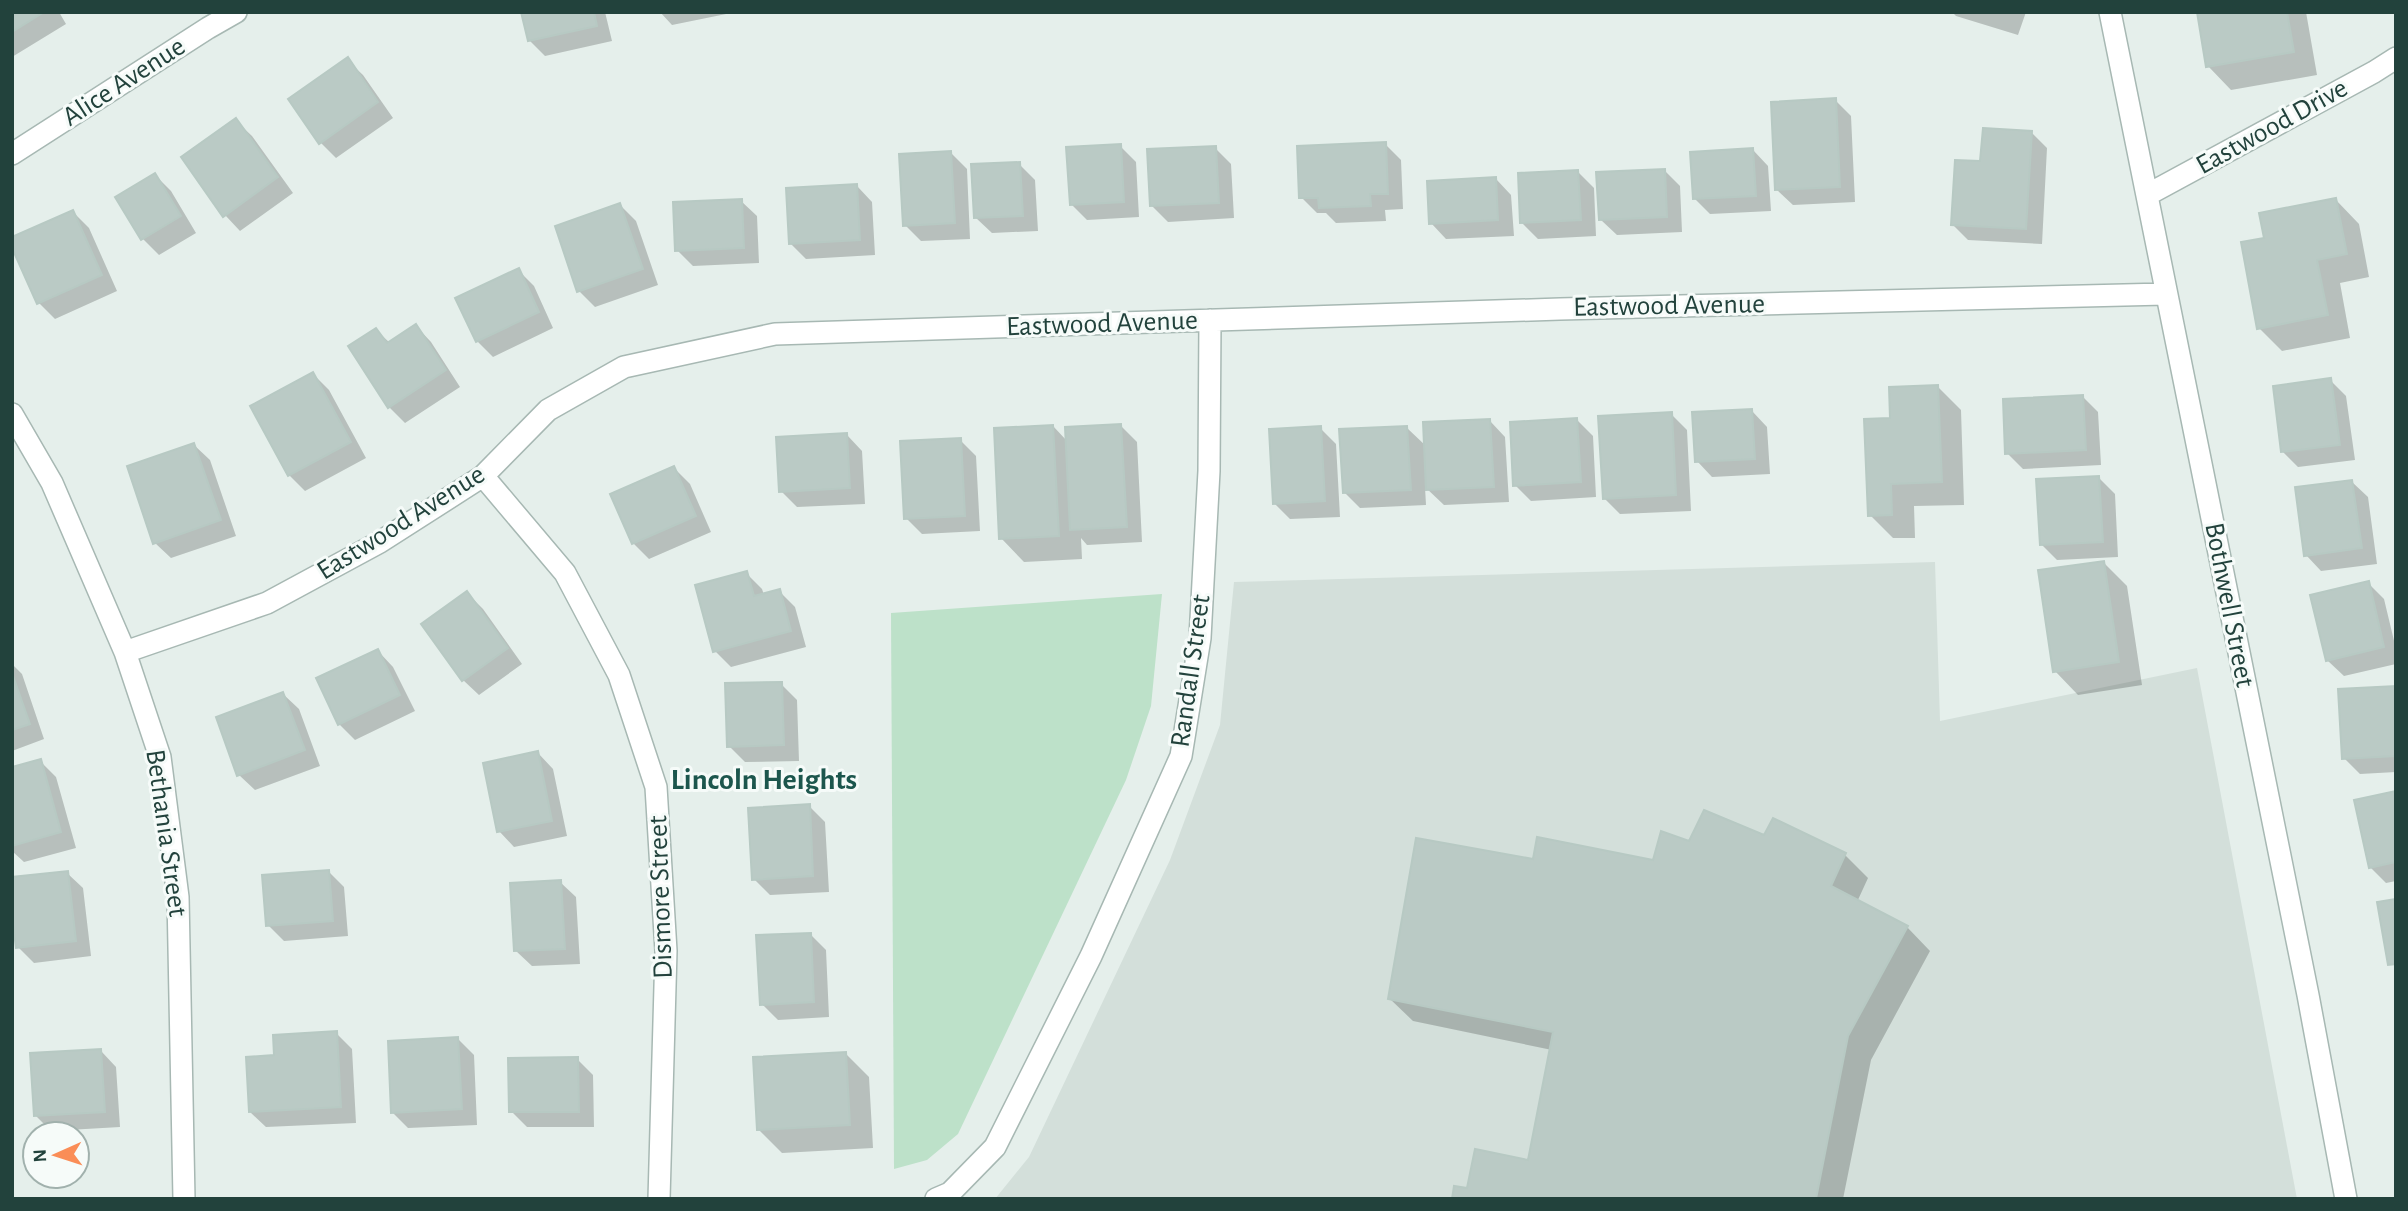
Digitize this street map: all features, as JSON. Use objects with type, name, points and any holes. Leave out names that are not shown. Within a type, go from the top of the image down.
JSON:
[{"type":"street","name":"Alice Avenue","points":[[12,154],[236,12]]},
{"type":"street","name":"Bothwell Street","points":[[2110,12],[2308,995],[2346,1199]]},
{"type":"street","name":"Eastwood Drive","points":[[2147,195],[2396,58]]},
{"type":"street","name":"Eastwood Avenue","points":[[125,652],[267,603],[380,541],[483,476],[548,410],[624,367],[775,334],[2165,294]]},
{"type":"street","name":"Randall Street","points":[[936,1199],[950,1193],[995,1147],[1091,956],[1181,756],[1200,638],[1209,471],[1210,320]]},
{"type":"street","name":"Bethania Street","points":[[12,414],[52,483],[125,652],[160,757],[178,897],[184,1199]]},
{"type":"street","name":"Dismore Street","points":[[483,476],[565,573],[619,675],[656,787],[666,951],[659,1199]]},
{"type":"shaded area","points":[[1935,562],[1940,721],[2197,668],[2297,1199],[995,1199],[1029,1157],[1170,860],[1220,725],[1234,582]]},
{"type":"green space","points":[[1162,594],[1151,706],[1126,780],[958,1134],[927,1160],[894,1169],[891,613]]},
{"type":"building","points":[[12,12],[44,12],[12,32]]},
{"type":"building","points":[[521,12],[594,12],[597,26],[528,41]]},
{"type":"building","points":[[2197,12],[2287,12],[2294,52],[2206,67]]},
{"type":"building","points":[[348,57],[378,102],[319,144],[288,99]]},
{"type":"building","points":[[1836,98],[1840,187],[1775,190],[1771,102]]},
{"type":"building","points":[[236,118],[278,177],[223,217],[181,157]]},
{"type":"building","points":[[1983,128],[2032,131],[2026,229],[1951,225],[1955,160],[1980,161]]},
{"type":"building","points":[[1386,142],[1388,194],[1370,194],[1371,206],[1319,208],[1318,198],[1299,198],[1297,146]]},
{"type":"building","points":[[1121,144],[1124,202],[1070,205],[1066,147]]},
{"type":"building","points":[[1216,146],[1219,203],[1150,206],[1147,149]]},
{"type":"building","points":[[1753,148],[1756,196],[1693,199],[1690,152]]},
{"type":"building","points":[[951,151],[955,223],[903,226],[899,154]]},
{"type":"building","points":[[1020,162],[1023,216],[974,218],[971,164]]},
{"type":"building","points":[[1665,169],[1667,217],[1599,220],[1596,172]]},
{"type":"building","points":[[1578,170],[1581,220],[1520,223],[1518,173]]},
{"type":"building","points":[[155,173],[181,216],[141,240],[115,197]]},
{"type":"building","points":[[1496,177],[1498,220],[1429,224],[1427,181]]},
{"type":"building","points":[[857,184],[860,240],[789,244],[786,188]]},
{"type":"building","points":[[2336,198],[2347,254],[2317,260],[2328,315],[2257,329],[2241,242],[2264,238],[2259,213]]},
{"type":"building","points":[[742,199],[744,248],[675,251],[673,202]]},
{"type":"building","points":[[620,203],[643,269],[577,292],[555,226]]},
{"type":"building","points":[[73,210],[102,275],[37,304],[12,248],[12,237]]},
{"type":"building","points":[[519,268],[539,312],[476,342],[455,298]]},
{"type":"building","points":[[416,324],[446,370],[388,408],[348,346],[376,328],[387,343]]},
{"type":"building","points":[[313,372],[351,442],[288,476],[250,406]]},
{"type":"building","points":[[2331,378],[2340,445],[2281,452],[2273,386]]},
{"type":"building","points":[[1938,385],[1942,482],[1891,484],[1892,515],[1868,516],[1864,419],[1890,418],[1889,387]]},
{"type":"building","points":[[2083,395],[2086,450],[2005,454],[2003,399]]},
{"type":"building","points":[[1752,409],[1755,459],[1695,462],[1692,412]]},
{"type":"building","points":[[1672,412],[1676,495],[1603,499],[1598,416]]},
{"type":"building","points":[[1577,418],[1581,482],[1513,486],[1510,422]]},
{"type":"building","points":[[1490,419],[1494,487],[1426,490],[1423,422]]},
{"type":"building","points":[[1121,424],[1127,527],[1070,530],[1065,427]]},
{"type":"building","points":[[1053,425],[1059,536],[999,539],[994,428]]},
{"type":"building","points":[[1321,426],[1325,501],[1273,504],[1269,429]]},
{"type":"building","points":[[1407,426],[1411,490],[1343,493],[1339,429]]},
{"type":"building","points":[[847,433],[850,488],[779,492],[776,437]]},
{"type":"building","points":[[961,438],[965,516],[904,519],[900,441]]},
{"type":"building","points":[[194,443],[221,520],[153,544],[127,466]]},
{"type":"building","points":[[674,466],[696,516],[632,544],[610,494]]},
{"type":"building","points":[[2099,476],[2103,542],[2040,545],[2036,479]]},
{"type":"building","points":[[2352,480],[2362,548],[2304,556],[2295,487]]},
{"type":"building","points":[[2104,561],[2119,662],[2053,672],[2038,570]]},
{"type":"building","points":[[747,571],[754,596],[780,589],[791,631],[713,652],[695,585]]},
{"type":"building","points":[[2369,581],[2384,647],[2326,661],[2310,595]]},
{"type":"building","points":[[467,591],[508,648],[462,681],[421,624]]},
{"type":"building","points":[[378,649],[400,695],[338,725],[316,678]]},
{"type":"building","points":[[12,673],[30,724],[12,730]]},
{"type":"building","points":[[782,682],[784,745],[727,747],[725,683]]},
{"type":"building","points":[[2396,686],[2396,756],[2342,759],[2338,689]]},
{"type":"building","points":[[283,692],[305,750],[237,776],[216,717]]},
{"type":"building","points":[[538,751],[552,821],[497,832],[483,763]]},
{"type":"building","points":[[41,759],[61,832],[12,846],[12,767]]},
{"type":"building","points":[[2396,791],[2396,862],[2369,868],[2354,800]]},
{"type":"building","points":[[810,804],[813,876],[752,880],[748,808]]},
{"type":"building","points":[[1704,810],[1764,835],[1773,818],[1846,853],[1831,886],[1908,926],[1848,1036],[1816,1199],[1452,1199],[1454,1186],[1467,1188],[1475,1149],[1528,1160],[1553,1032],[1388,999],[1416,838],[1533,859],[1537,837],[1653,860],[1661,831],[1689,841]]},
{"type":"building","points":[[329,870],[333,921],[266,926],[262,875]]},
{"type":"building","points":[[68,871],[76,941],[16,948],[12,918],[12,877]]},
{"type":"building","points":[[561,880],[565,949],[514,951],[510,883]]},
{"type":"building","points":[[2396,899],[2396,964],[2388,965],[2377,902]]},
{"type":"building","points":[[811,933],[814,1002],[760,1005],[756,935]]},
{"type":"building","points":[[337,1031],[341,1107],[249,1112],[246,1057],[274,1055],[273,1035]]},
{"type":"building","points":[[458,1037],[462,1109],[391,1113],[388,1041]]},
{"type":"building","points":[[101,1049],[105,1112],[34,1116],[30,1053]]},
{"type":"building","points":[[846,1052],[850,1125],[757,1130],[753,1057]]},
{"type":"building","points":[[578,1057],[579,1112],[509,1112],[508,1058]]},
{"type":"district","name":"Lincoln Heights","points":[[764,780]]}]
